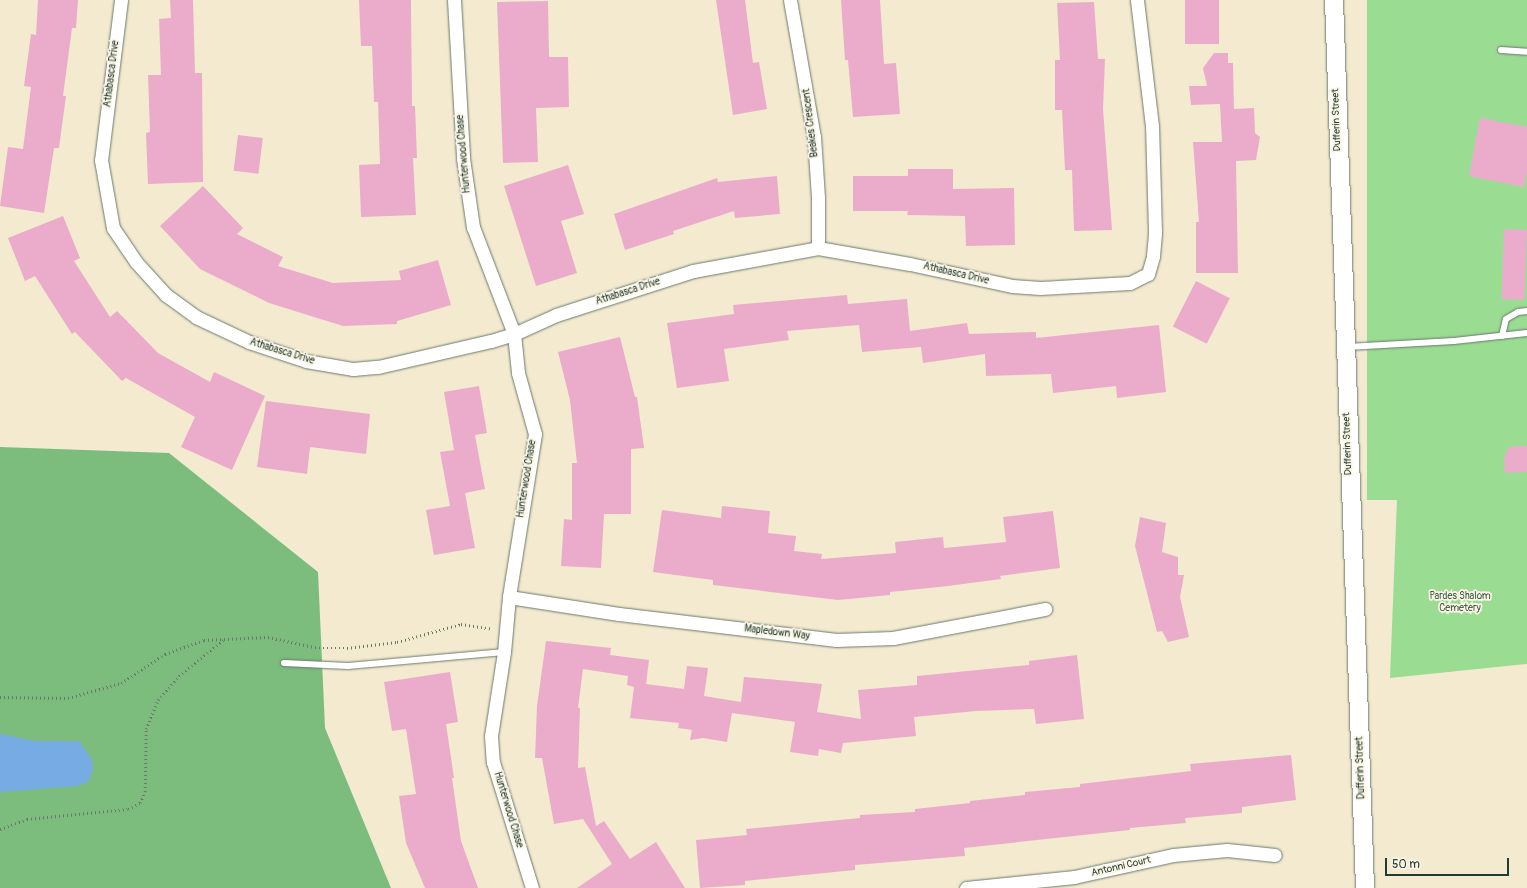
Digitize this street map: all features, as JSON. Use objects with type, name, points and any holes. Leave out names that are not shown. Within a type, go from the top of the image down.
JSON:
[{"type":"main road","name":"Dufferin Street","points":[[1334,0],[1344,347],[1365,888]]},
{"type":"street","name":"Athabasca Drive","points":[[121,0],[101,160],[103,182],[112,228],[136,262],[166,295],[196,317],[249,342],[306,361],[353,369],[378,367],[514,334],[556,315],[693,271],[818,248],[910,264],[1012,286],[1040,288],[1130,283],[1148,274],[1153,256],[1155,232],[1152,126],[1137,0]]},
{"type":"street","name":"Hunterwood Chase","points":[[454,0],[466,190],[473,227],[514,334],[518,373],[535,434],[509,597],[504,652],[495,695],[491,736],[493,762],[532,888]]},
{"type":"street","name":"Beakes Crescent","points":[[790,0],[814,137],[818,198],[818,248]]},
{"type":"street","name":"Mapledown Way","points":[[509,597],[619,614],[836,640],[893,638],[1045,609]]},
{"type":"street","name":"Antonni Court","points":[[966,888],[1076,883],[1173,855],[1227,850],[1275,855]]},
{"type":"lane","points":[[1501,50],[1527,52]]},
{"type":"lane","points":[[1502,336],[1506,319],[1518,312],[1527,312]]},
{"type":"lane","points":[[1344,347],[1447,342],[1527,333]]},
{"type":"lane","points":[[284,663],[348,666],[504,652]]},
{"type":"path","points":[[0,696],[68,698],[121,683],[164,654],[204,640],[268,637],[319,648],[347,648],[397,642],[461,624],[506,631]]},
{"type":"path","points":[[0,829],[27,819],[128,809],[140,803],[145,792],[146,729],[158,700],[179,676],[223,640]]},
{"type":"green space","points":[[1367,0],[1527,0],[1527,500],[1367,500]]},
{"type":"green space","points":[[0,447],[169,453],[318,572],[325,728],[391,888],[0,888]]},
{"type":"green space","name":"Pardes Shalom Cemetery","points":[[1527,486],[1527,664],[1390,678],[1397,499]]},
{"type":"water","points":[[0,734],[36,741],[79,741],[92,760],[93,770],[88,782],[77,786],[0,792]]},
{"type":"building","points":[[38,0],[78,0],[76,28],[72,28],[63,96],[66,96],[59,148],[54,148],[44,213],[0,206],[8,147],[23,149],[31,87],[24,86],[31,34],[36,35]]},
{"type":"building","points":[[170,0],[193,0],[195,73],[202,73],[203,182],[148,184],[146,133],[150,132],[148,75],[161,75],[159,19],[171,18]]},
{"type":"building","points":[[359,0],[411,0],[412,106],[415,106],[417,158],[413,158],[416,215],[361,217],[359,165],[380,164],[378,102],[374,102],[372,46],[361,46]]},
{"type":"building","points":[[716,0],[745,0],[753,63],[759,62],[767,109],[733,115]]},
{"type":"building","points":[[841,0],[880,0],[884,64],[896,63],[900,114],[853,117],[848,60],[845,60]]},
{"type":"building","points":[[1185,0],[1219,0],[1219,44],[1185,44]]},
{"type":"building","points":[[548,1],[549,57],[568,57],[569,107],[536,108],[538,162],[503,163],[497,2]]},
{"type":"building","points":[[1094,2],[1098,59],[1105,59],[1103,109],[1112,230],[1074,231],[1072,170],[1065,170],[1062,110],[1055,110],[1055,60],[1060,60],[1057,3]]},
{"type":"building","points":[[1214,53],[1228,53],[1228,63],[1233,63],[1234,109],[1254,108],[1255,133],[1260,137],[1256,160],[1236,161],[1238,273],[1196,273],[1196,222],[1199,222],[1193,142],[1222,142],[1220,104],[1191,105],[1189,86],[1207,86],[1203,68]]},
{"type":"building","points":[[1480,118],[1527,127],[1527,172],[1524,187],[1469,176]]},
{"type":"building","points":[[238,135],[263,138],[258,174],[234,171]]},
{"type":"building","points":[[568,165],[584,214],[561,221],[577,273],[536,286],[504,186]]},
{"type":"building","points":[[908,169],[953,169],[953,189],[1014,188],[1015,245],[966,246],[965,216],[907,215],[908,211],[853,211],[853,176],[908,176]]},
{"type":"building","points":[[777,176],[780,214],[735,218],[734,211],[673,231],[674,234],[625,250],[614,214],[717,178],[718,182]]},
{"type":"building","points":[[203,186],[243,228],[237,234],[283,257],[278,266],[333,283],[401,280],[399,271],[438,260],[451,305],[397,321],[397,324],[343,326],[269,303],[200,269],[160,226]]},
{"type":"building","points":[[63,216],[80,258],[74,261],[110,317],[117,311],[158,353],[210,382],[214,372],[265,396],[232,470],[181,447],[195,417],[126,378],[122,381],[75,332],[72,334],[35,276],[25,281],[8,238]]},
{"type":"building","points":[[1504,229],[1527,230],[1525,300],[1502,299]]},
{"type":"building","points":[[1196,281],[1230,298],[1207,344],[1173,326]]},
{"type":"building","points":[[847,295],[848,304],[907,299],[910,331],[967,323],[969,334],[1036,332],[1036,338],[1159,325],[1166,392],[1117,398],[1116,386],[1053,393],[1051,374],[986,376],[985,354],[923,363],[921,347],[862,352],[859,325],[787,331],[789,340],[724,349],[729,381],[677,388],[667,323],[734,314],[733,305]]},
{"type":"building","points":[[620,337],[635,397],[637,397],[644,448],[631,449],[631,514],[604,514],[601,568],[561,566],[564,519],[572,520],[572,463],[577,463],[570,400],[558,352]]},
{"type":"building","points":[[479,386],[487,433],[475,435],[485,489],[465,493],[475,548],[434,555],[426,510],[450,506],[440,452],[454,450],[444,392]]},
{"type":"building","points":[[266,401],[370,414],[366,454],[310,447],[307,474],[257,467]]},
{"type":"building","points":[[1527,446],[1527,472],[1505,473],[1504,458],[1509,447]]},
{"type":"building","points":[[722,506],[770,511],[768,533],[796,536],[794,551],[822,554],[821,559],[896,553],[895,542],[943,537],[944,548],[1006,542],[1003,517],[1053,511],[1060,568],[1000,576],[1001,579],[890,592],[890,595],[838,600],[713,585],[713,580],[653,572],[662,510],[721,518]]},
{"type":"building","points":[[1140,517],[1166,523],[1162,552],[1178,557],[1178,575],[1184,575],[1180,597],[1189,637],[1168,642],[1162,631],[1157,632],[1135,546]]},
{"type":"building","points":[[546,641],[611,648],[610,655],[649,660],[646,684],[684,689],[687,666],[708,668],[704,696],[741,702],[744,677],[822,684],[817,712],[861,719],[858,690],[917,685],[917,676],[1029,665],[1029,661],[1077,655],[1084,719],[1036,724],[1034,709],[976,711],[914,717],[916,736],[843,743],[841,753],[819,749],[818,756],[790,752],[795,722],[732,713],[727,742],[703,738],[690,740],[692,730],[678,728],[679,723],[630,718],[634,687],[627,685],[628,676],[583,669],[578,708],[580,708],[578,768],[585,767],[596,826],[604,821],[630,859],[656,842],[685,888],[577,888],[612,864],[583,819],[554,824],[542,758],[535,758],[537,706]]},
{"type":"building","points":[[450,672],[458,722],[446,724],[454,778],[452,778],[461,841],[478,888],[425,888],[406,843],[399,796],[416,794],[406,729],[392,731],[384,682]]},
{"type":"building","points":[[1291,755],[1296,800],[1242,807],[1242,813],[1185,818],[1186,823],[1130,828],[1130,830],[964,848],[965,856],[855,865],[855,870],[745,881],[745,885],[700,888],[696,840],[747,835],[746,829],[860,818],[860,815],[915,812],[915,809],[1025,795],[1025,792],[1080,787],[1080,784],[1191,771],[1190,764]]}]
